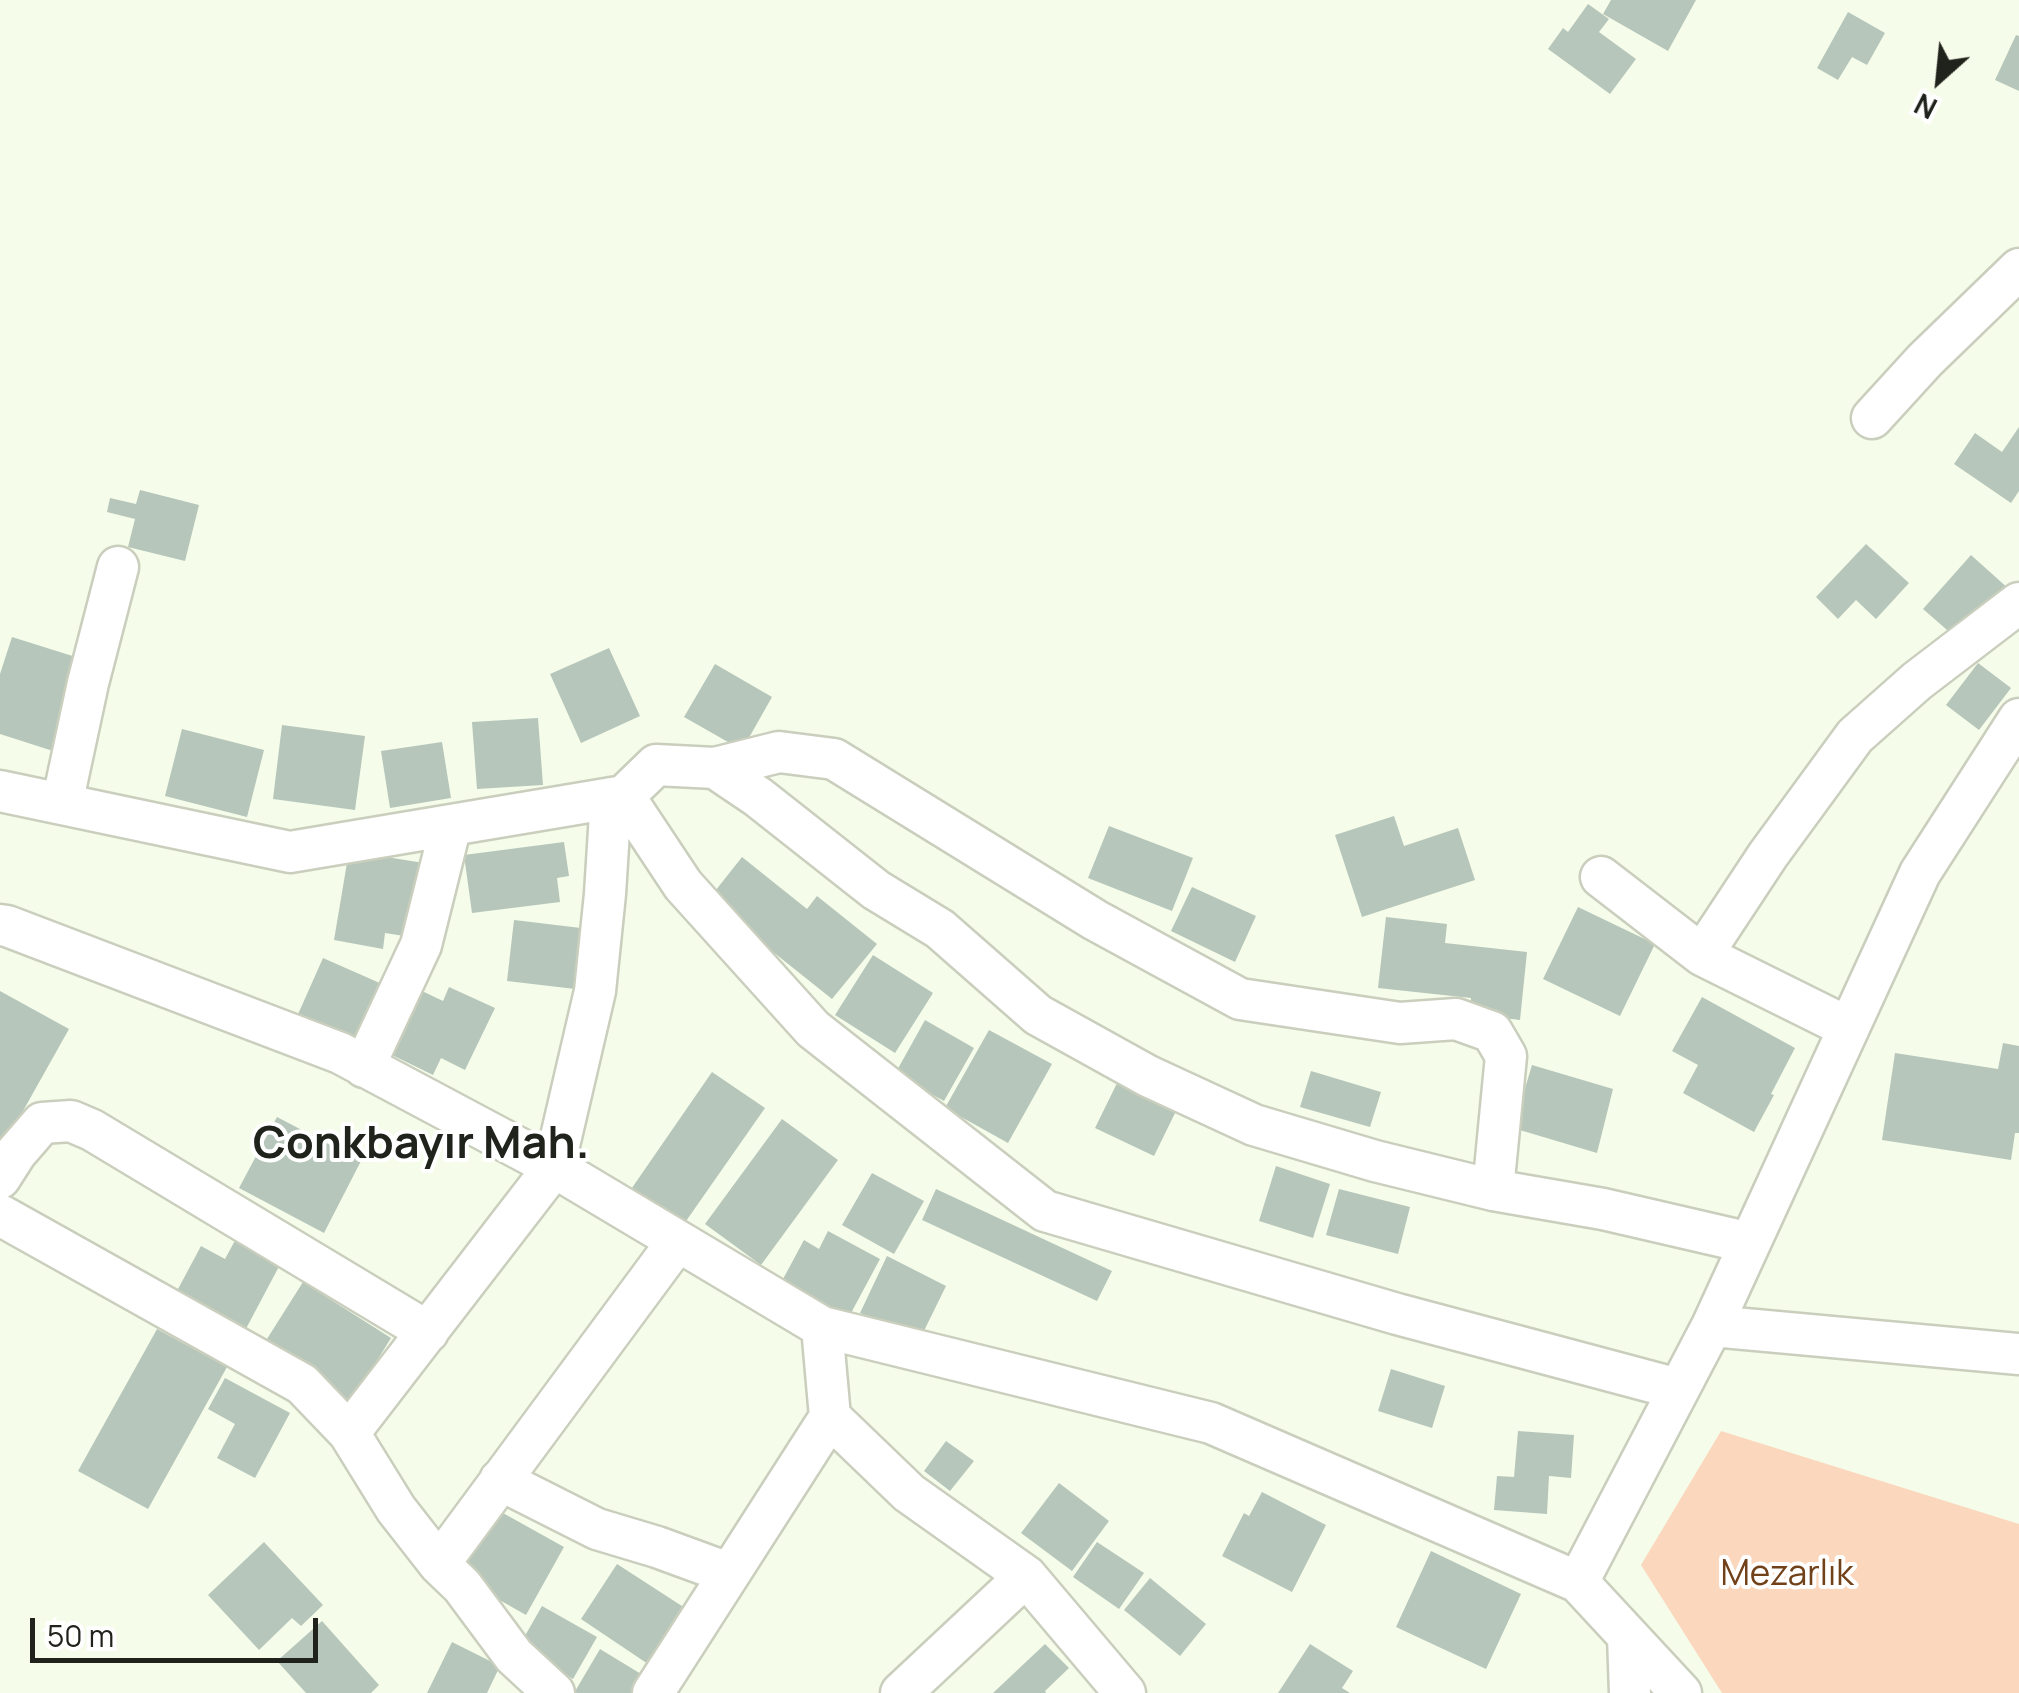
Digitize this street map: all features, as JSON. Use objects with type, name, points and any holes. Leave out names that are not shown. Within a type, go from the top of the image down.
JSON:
[{"type":"street","points":[[1872,418],[1925,360],[2019,269]]},
{"type":"street","points":[[62,804],[118,567]]},
{"type":"street","points":[[1702,955],[1854,736],[2019,602]]},
{"type":"street","points":[[1578,1582],[1712,1326],[1920,873],[2019,719]]},
{"type":"street","points":[[0,791],[290,852],[617,797],[656,765],[715,768],[779,752],[834,759],[1095,920],[1240,999],[1400,1023],[1456,1019],[1492,1032],[1506,1056],[1493,1190]]},
{"type":"street","points":[[715,768],[876,890],[940,929],[1038,1015],[1148,1076],[1254,1125],[1493,1190],[1750,1243]]},
{"type":"street","points":[[349,1433],[554,1167],[595,991],[617,797]]},
{"type":"street","points":[[617,797],[683,885],[813,1029],[1045,1211],[1397,1314],[1678,1390]]},
{"type":"street","points":[[364,1067],[421,945],[451,825]]},
{"type":"street","points":[[1600,877],[1702,955],[1849,1028]]},
{"type":"street","points":[[0,925],[340,1053],[554,1167],[822,1327],[1210,1423],[1578,1582],[1681,1693]]},
{"type":"street","points":[[0,1178],[42,1123],[71,1121],[428,1332]]},
{"type":"street","points":[[0,1215],[302,1384],[349,1433],[396,1509],[439,1564],[462,1586],[514,1656],[554,1693]]},
{"type":"street","points":[[439,1564],[676,1242]]},
{"type":"street","points":[[1712,1326],[2019,1354]]},
{"type":"street","points":[[653,1693],[830,1417],[822,1327]]},
{"type":"street","points":[[830,1417],[910,1493],[1026,1576],[1125,1693]]},
{"type":"street","points":[[500,1480],[597,1529],[657,1546],[728,1574]]},
{"type":"street","points":[[901,1693],[1026,1576]]},
{"type":"street","points":[[1628,1636],[1630,1693]]},
{"type":"green space","name":"Mezarlık","points":[[1721,1431],[2019,1524],[2019,1693],[1722,1693],[1641,1565]]},
{"type":"building","points":[[1611,0],[1696,0],[1668,51],[1603,14]]},
{"type":"building","points":[[1588,4],[1609,19],[1599,32],[1636,59],[1610,94],[1548,49],[1563,28],[1568,32]]},
{"type":"building","points":[[1848,12],[1885,33],[1867,65],[1852,57],[1838,80],[1817,68]]},
{"type":"building","points":[[2016,35],[2019,36],[2019,91],[1995,80]]},
{"type":"building","points":[[2019,427],[2019,491],[2011,503],[1954,464],[1975,433],[2002,452]]},
{"type":"building","points":[[140,490],[199,505],[185,561],[128,547],[135,519],[107,512],[110,498],[136,504]]},
{"type":"building","points":[[1866,544],[1909,583],[1876,619],[1856,600],[1838,619],[1816,597]]},
{"type":"building","points":[[1971,555],[2010,590],[1962,643],[1923,609]]},
{"type":"building","points":[[12,637],[82,659],[53,751],[0,734],[0,674]]},
{"type":"building","points":[[609,648],[640,716],[581,743],[550,674]]},
{"type":"building","points":[[1978,663],[2011,688],[1979,730],[1946,705]]},
{"type":"building","points":[[715,664],[772,697],[742,750],[684,717]]},
{"type":"building","points":[[538,718],[543,785],[477,789],[472,722]]},
{"type":"building","points":[[282,725],[365,736],[355,810],[273,799]]},
{"type":"building","points":[[182,729],[264,750],[247,817],[165,796]]},
{"type":"building","points":[[442,742],[451,798],[390,808],[381,751]]},
{"type":"building","points":[[1394,816],[1404,846],[1458,828],[1475,880],[1362,917],[1335,835]]},
{"type":"building","points":[[1109,826],[1193,858],[1172,911],[1088,878]]},
{"type":"building","points":[[564,842],[569,876],[557,878],[560,902],[472,913],[464,855]]},
{"type":"building","points":[[349,851],[430,864],[417,938],[385,933],[383,949],[334,940]]},
{"type":"building","points":[[742,857],[807,909],[817,896],[877,944],[832,999],[708,900]]},
{"type":"building","points":[[1192,887],[1256,916],[1235,962],[1171,931]]},
{"type":"building","points":[[1578,907],[1655,944],[1620,1016],[1543,979]]},
{"type":"building","points":[[1386,917],[1447,924],[1445,943],[1527,952],[1520,1020],[1470,1014],[1471,998],[1378,988]]},
{"type":"building","points":[[514,920],[581,928],[575,989],[507,981]]},
{"type":"building","points":[[873,955],[933,993],[895,1053],[835,1015]]},
{"type":"building","points":[[323,958],[382,984],[354,1048],[295,1021]]},
{"type":"building","points":[[449,987],[495,1008],[465,1070],[441,1058],[433,1075],[392,1055],[422,991],[443,1001]]},
{"type":"building","points":[[0,991],[69,1029],[0,1152]]},
{"type":"building","points":[[1702,997],[1795,1048],[1754,1132],[1683,1093],[1698,1065],[1672,1051]]},
{"type":"building","points":[[925,1020],[974,1048],[944,1101],[895,1074]]},
{"type":"building","points":[[989,1030],[1052,1064],[1008,1143],[945,1108]]},
{"type":"building","points":[[2003,1043],[2019,1046],[2019,1133],[2015,1133],[2011,1160],[1882,1140],[1895,1053],[1998,1069]]},
{"type":"building","points":[[1532,1065],[1613,1089],[1597,1153],[1513,1128]]},
{"type":"building","points":[[1311,1071],[1381,1092],[1370,1127],[1300,1107]]},
{"type":"building","points":[[712,1072],[765,1108],[677,1234],[625,1198]]},
{"type":"building","points":[[1121,1075],[1180,1103],[1154,1156],[1095,1128]]},
{"type":"building","points":[[277,1117],[361,1161],[324,1233],[239,1188]]},
{"type":"building","points":[[782,1119],[838,1160],[761,1265],[705,1224]]},
{"type":"building","points":[[1276,1166],[1330,1184],[1313,1238],[1259,1221]]},
{"type":"building","points":[[872,1173],[924,1201],[894,1254],[842,1225]]},
{"type":"building","points":[[936,1189],[1112,1271],[1097,1301],[922,1220]]},
{"type":"building","points":[[1339,1189],[1410,1207],[1398,1254],[1326,1235]]},
{"type":"building","points":[[828,1231],[880,1259],[843,1328],[776,1292],[804,1240],[819,1249]]},
{"type":"building","points":[[238,1235],[283,1259],[240,1340],[170,1304],[201,1246],[225,1259]]},
{"type":"building","points":[[887,1256],[946,1286],[919,1341],[860,1313]]},
{"type":"building","points":[[303,1282],[391,1338],[348,1407],[260,1350]]},
{"type":"building","points":[[157,1329],[227,1367],[148,1509],[78,1471]]},
{"type":"building","points":[[1391,1369],[1445,1386],[1432,1428],[1378,1411]]},
{"type":"building","points":[[225,1378],[290,1413],[255,1478],[217,1458],[235,1424],[208,1409]]},
{"type":"building","points":[[1518,1431],[1574,1435],[1571,1478],[1549,1476],[1547,1514],[1494,1510],[1497,1476],[1514,1477]]},
{"type":"building","points":[[946,1441],[974,1461],[950,1491],[924,1471]]},
{"type":"building","points":[[1059,1483],[1109,1521],[1072,1571],[1021,1533]]},
{"type":"building","points":[[1262,1492],[1326,1525],[1292,1592],[1222,1556],[1244,1513],[1249,1516]]},
{"type":"building","points":[[494,1508],[564,1547],[526,1615],[457,1576]]},
{"type":"building","points":[[264,1542],[323,1605],[301,1626],[292,1618],[259,1650],[208,1595]]},
{"type":"building","points":[[1097,1542],[1144,1573],[1119,1609],[1073,1577]]},
{"type":"building","points":[[1431,1551],[1521,1594],[1486,1669],[1396,1627]]},
{"type":"building","points":[[617,1564],[685,1608],[648,1664],[581,1619]]},
{"type":"building","points":[[1150,1578],[1206,1624],[1180,1656],[1124,1610]]},
{"type":"building","points":[[542,1606],[597,1637],[573,1679],[518,1648]]},
{"type":"building","points":[[322,1621],[379,1685],[371,1693],[306,1693],[277,1661]]},
{"type":"building","points":[[452,1642],[500,1666],[487,1693],[427,1693]]},
{"type":"building","points":[[1045,1644],[1069,1668],[1046,1693],[993,1693]]},
{"type":"building","points":[[1310,1644],[1353,1671],[1342,1688],[1350,1693],[1278,1693]]},
{"type":"building","points":[[600,1649],[646,1677],[637,1693],[574,1693]]},
{"type":"district","name":"Conkbayır Mah.","points":[[421,1145]]}]
